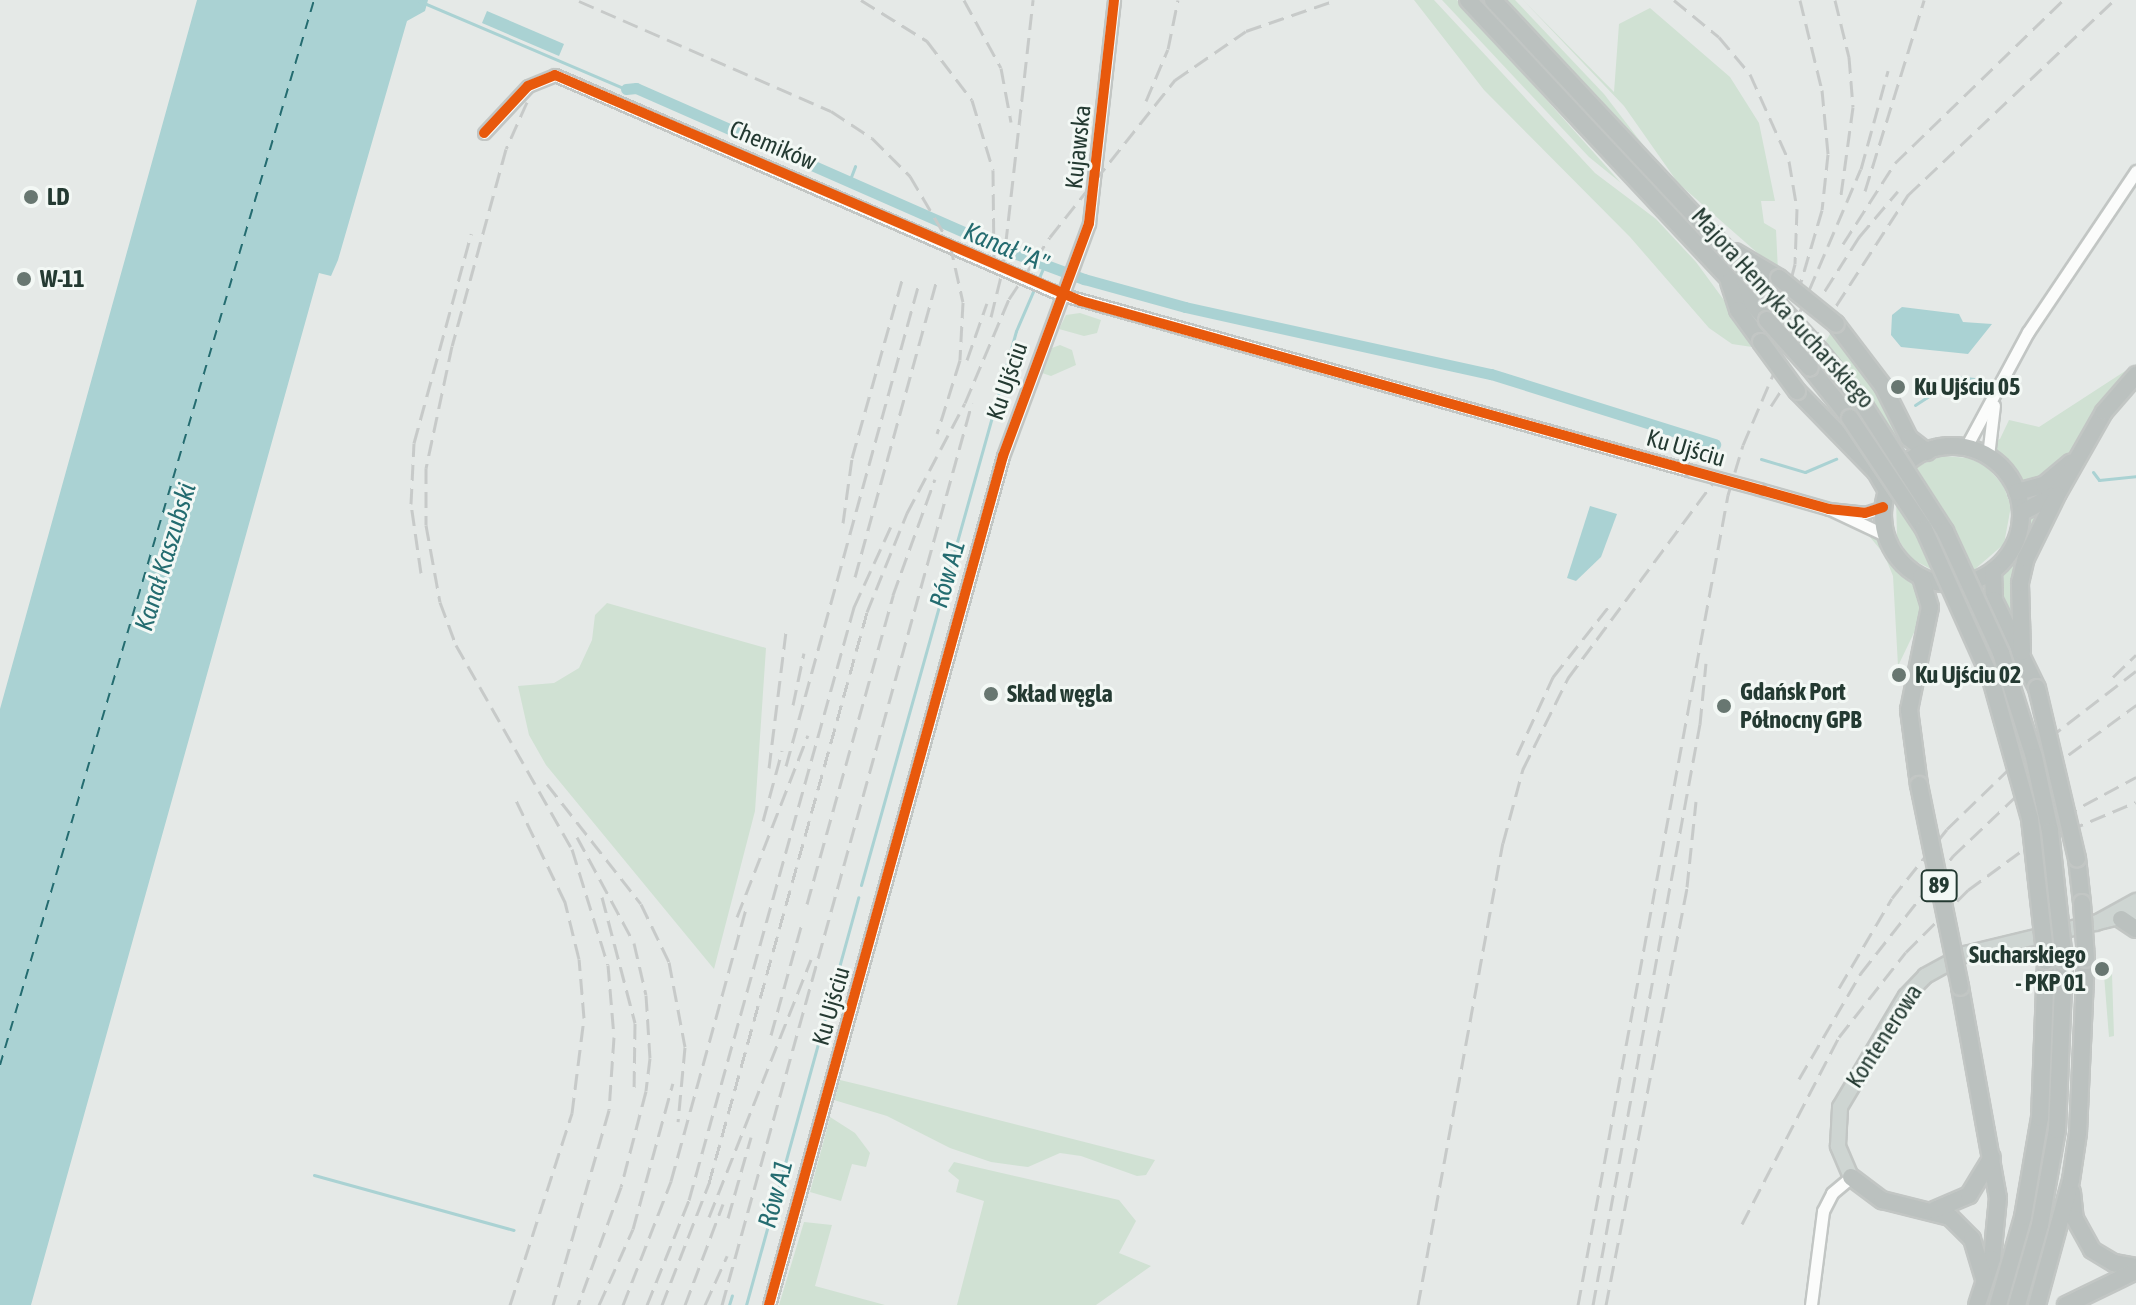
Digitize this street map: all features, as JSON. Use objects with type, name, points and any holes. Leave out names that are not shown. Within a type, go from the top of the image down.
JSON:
[{"type":"highway","name":"Majora Henryka Sucharskiego","points":[[1468,0],[1767,320],[1850,418],[1924,529],[1991,679],[2030,819],[2046,961],[2040,1118],[2023,1217],[1998,1305]]},
{"type":"highway","name":"Majora Henryka Sucharskiego","points":[[1493,0],[1773,299],[1865,407],[1945,531],[2001,653],[2034,757],[2050,831],[2064,960],[2057,1130],[2040,1225],[2017,1305]]},
{"type":"highway","points":[[1723,246],[1779,278],[1836,324],[1883,386],[1909,438],[1927,452]]},
{"type":"highway","points":[[1727,277],[1738,310],[1797,391],[1876,472],[1885,499],[1885,535],[1898,557],[1921,577],[1959,584],[1993,571],[2010,551],[2021,513],[2017,492],[2005,470],[1988,456],[1966,447],[1927,452],[1901,470],[1885,499]]},
{"type":"highway","points":[[2022,652],[2020,583],[2026,558],[2078,455],[2104,412],[2136,375]]},
{"type":"highway","points":[[2017,492],[2044,485],[2078,455]]},
{"type":"highway","points":[[2021,513],[2058,493]]},
{"type":"highway","points":[[1993,571],[1994,600],[2037,688],[2072,830],[2086,959],[2083,1085],[2071,1180],[2037,1305]]},
{"type":"highway","name":"89","points":[[1921,577],[1930,607],[1909,710],[1919,785],[1992,1157],[1997,1225],[1977,1305]]},
{"type":"highway","points":[[2129,916],[2136,929]]},
{"type":"highway","points":[[1934,1210],[1969,1195],[1992,1157]]},
{"type":"highway","points":[[1851,1177],[1882,1200],[1934,1210],[1950,1217],[1972,1239],[1984,1284]]},
{"type":"highway","points":[[2071,1180],[2075,1219],[2092,1250],[2114,1263],[2136,1269]]},
{"type":"highway","points":[[2066,1305],[2136,1269]]},
{"type":"main road","name":"Kontenerowa","points":[[2096,924],[2136,901]]},
{"type":"main road","name":"Kontenerowa","points":[[1851,1177],[1838,1146],[1840,1107],[1914,986],[1957,956],[2129,916]]},
{"type":"street","name":"Kujawska","points":[[1060,294],[1092,207],[1114,0]]},
{"type":"street","name":"Chemików","points":[[484,133],[528,86],[555,75],[1060,294]]},
{"type":"street","points":[[1966,447],[1995,400],[2028,332],[2136,171]]},
{"type":"street","name":"Ku Ujściu","points":[[769,1305],[1003,456],[1060,294],[1829,509],[1885,535]]},
{"type":"street","points":[[1988,456],[1995,400]]},
{"type":"street","name":"Ku Ujściu","points":[[1829,509],[1865,513],[1885,499]]},
{"type":"street","points":[[1811,1305],[1823,1211],[1832,1193],[1851,1177]]},
{"type":"green space","points":[[1414,0],[1434,0],[1595,173],[1656,219],[1696,262],[1759,348],[1732,344],[1709,328],[1630,237],[1484,90]]},
{"type":"green space","points":[[1442,0],[1457,0],[1621,183],[1589,157]]},
{"type":"green space","points":[[1505,0],[1515,0],[1604,94],[1650,154]]},
{"type":"green space","points":[[1523,0],[1614,92],[1619,24],[1650,8],[1730,77],[1759,123],[1775,201],[1761,201],[1764,223],[1776,230],[1778,271],[1678,183],[1624,106]]},
{"type":"green space","points":[[1616,144],[1771,307],[1769,313],[1612,147]]},
{"type":"green space","points":[[1080,313],[1101,320],[1097,333],[1084,336],[1059,329],[1066,315]]},
{"type":"green space","points":[[1833,329],[1872,378],[1903,435],[1899,441],[1824,344]]},
{"type":"green space","points":[[1060,345],[1072,350],[1076,365],[1051,376],[1042,373],[1052,348]]},
{"type":"green space","points":[[2136,364],[2053,475],[2024,481],[1995,451],[1993,441],[2000,439],[2009,420],[2039,427]]},
{"type":"green space","points":[[1942,456],[1969,458],[1986,466],[2003,485],[2011,506],[2004,544],[1974,570],[1916,467]]},
{"type":"green space","points":[[1896,497],[1938,573],[1910,558],[1897,537]]},
{"type":"green space","points":[[2047,503],[2039,516],[2018,630],[2002,604],[1999,581],[2021,547],[2030,518]]},
{"type":"green space","points":[[1865,531],[1878,537],[1923,595],[1922,616],[1898,666],[1893,576],[1884,554]]},
{"type":"green space","points":[[607,603],[766,648],[755,811],[714,969],[546,765],[529,735],[518,686],[554,683],[579,668],[592,640],[595,615]]},
{"type":"green space","points":[[2112,974],[2114,1036],[2109,1037],[2104,975]]},
{"type":"green space","points":[[840,1080],[1155,1160],[1146,1175],[1137,1176],[1081,1156],[1060,1153],[1028,1167],[991,1162],[950,1148],[887,1116],[834,1100]]},
{"type":"green space","points":[[830,1117],[855,1133],[870,1153],[866,1167],[852,1164],[841,1201],[810,1192]]},
{"type":"green space","points":[[954,1162],[1119,1200],[1136,1221],[1119,1253],[1151,1266],[1096,1305],[957,1305],[984,1201],[956,1192],[959,1180],[948,1171]]},
{"type":"green space","points":[[804,1222],[832,1225],[815,1286],[885,1305],[779,1305]]},
{"type":"water","name":"Kanał Kaszubski","points":[[197,0],[428,0],[425,11],[407,21],[338,260],[331,276],[319,273],[31,1305],[0,1305],[0,709]]},
{"type":"water","points":[[487,11],[564,44],[559,56],[482,23]]},
{"type":"water","points":[[1902,307],[1959,314],[1963,322],[1992,324],[1968,354],[1901,347],[1891,335],[1892,315]]},
{"type":"water","points":[[1590,506],[1617,514],[1601,557],[1576,581],[1567,578]]},
{"type":"waterway","name":"Kanał \"A\"","points":[[417,0],[626,89]]},
{"type":"waterway","name":"Kanał \"A\"","points":[[626,89],[636,88],[1000,248],[1084,279],[1185,307],[1491,374],[1715,444]]},
{"type":"waterway","points":[[849,182],[855,166]]},
{"type":"waterway","name":"Rów A1","points":[[861,885],[1016,331],[1044,266]]},
{"type":"waterway","name":"Kanał \"A\"","points":[[1915,405],[1958,377],[1974,379]]},
{"type":"waterway","name":"Kanał \"A\"","points":[[1761,459],[1805,472],[1836,459]]},
{"type":"waterway","name":"Kanał \"A\"","points":[[2093,472],[2099,480],[2136,476]]},
{"type":"waterway","name":"Rów A1","points":[[746,1305],[858,897]]},
{"type":"waterway","points":[[314,1175],[514,1230]]},
{"type":"waterway","points":[[729,1305],[732,1295]]},
{"type":"ferry route","points":[[0,1065],[314,0]]},
{"type":"railway","points":[[861,0],[927,41],[972,100],[993,170],[994,260]]},
{"type":"railway","points":[[964,0],[1001,68],[1011,122]]},
{"type":"railway","points":[[991,317],[1003,268],[1033,0]]},
{"type":"railway","points":[[1146,101],[1168,49],[1178,0]]},
{"type":"railway","points":[[662,1305],[709,1183],[867,612],[907,513],[965,403],[1009,299],[1050,237],[1175,80],[1246,31],[1336,0]]},
{"type":"railway","points":[[1674,0],[1719,37],[1750,74],[1789,161],[1797,209],[1795,264],[1768,366]]},
{"type":"railway","points":[[1800,0],[1822,90],[1828,154],[1822,210],[1801,282]]},
{"type":"railway","points":[[1835,0],[1849,57],[1853,107],[1841,195]]},
{"type":"railway","points":[[1865,191],[1924,0]]},
{"type":"railway","points":[[1843,244],[1895,163],[2063,0]]},
{"type":"railway","points":[[1771,406],[1908,195],[2114,0]]},
{"type":"railway","points":[[579,1],[831,111],[872,138],[910,176],[950,244],[963,302],[960,360],[937,434]]},
{"type":"railway","points":[[1578,1305],[1728,495],[1743,445],[1861,169],[1888,71]]},
{"type":"railway","points":[[527,102],[506,149],[452,346],[426,468],[426,525],[440,602],[456,645],[572,849],[608,965],[614,1037],[609,1110],[553,1305]]},
{"type":"railway","points":[[1812,311],[1859,237],[1898,191]]},
{"type":"railway","points":[[421,573],[411,504],[414,443],[471,234]]},
{"type":"railway","points":[[843,523],[852,458],[902,280]]},
{"type":"railway","points":[[855,577],[936,283]]},
{"type":"railway","points":[[786,766],[918,286]]},
{"type":"railway","points":[[967,360],[987,303]]},
{"type":"railway","points":[[722,1305],[972,403]]},
{"type":"railway","points":[[807,904],[893,595],[935,479]]},
{"type":"railway","points":[[1418,1305],[1503,843],[1523,769],[1568,678],[1716,479]]},
{"type":"railway","points":[[647,1305],[689,1200],[854,607],[891,526]]},
{"type":"railway","points":[[1517,755],[1553,677],[1609,606]]},
{"type":"railway","points":[[769,768],[786,632]]},
{"type":"railway","points":[[793,705],[804,653]]},
{"type":"railway","points":[[2113,677],[2136,655]]},
{"type":"railway","points":[[1593,1305],[1700,724],[1706,663]]},
{"type":"railway","points":[[1839,988],[1892,898],[1947,829],[2010,768],[2136,671]]},
{"type":"railway","points":[[1799,1079],[1861,973],[1953,856],[2030,783],[2136,705]]},
{"type":"railway","points":[[737,917],[808,735]]},
{"type":"railway","points":[[763,821],[782,751]]},
{"type":"railway","points":[[2041,828],[2136,777]]},
{"type":"railway","points":[[547,784],[641,904],[669,962],[685,1047],[678,1122]]},
{"type":"railway","points":[[510,1305],[572,1113],[584,1018],[579,959],[565,902],[514,796]]},
{"type":"railway","points":[[1606,1305],[1687,887],[1696,801]]},
{"type":"railway","points":[[1742,1224],[1839,1037],[1906,952],[1968,890],[2024,849],[2136,802]]},
{"type":"railway","points":[[577,837],[634,943],[646,995],[650,1058],[646,1091],[621,1187],[578,1305]]},
{"type":"railway","points":[[602,897],[635,1023],[634,1092]]},
{"type":"railway","points":[[623,1305],[671,1181],[746,908]]},
{"type":"railway","points":[[771,1035],[802,923]]},
{"type":"railway","points":[[709,1217],[811,960]]},
{"type":"railway","points":[[599,1305],[633,1229],[673,1083]]},
{"type":"railway","points":[[728,1218],[751,1137]]},
{"type":"railway","points":[[685,1305],[723,1204]]},
{"type":"railway","points":[[705,1305],[727,1256]]},
{"type":"cycle path","points":[[769,1305],[1003,456],[1089,223],[1114,0]]},
{"type":"cycle path","points":[[484,133],[528,86],[555,75],[1081,301],[1829,509],[1865,513],[1883,507]]},
{"type":"place","name":"LD","points":[[31,197]]},
{"type":"place","name":"W-11","points":[[24,279]]},
{"type":"place","name":"Ku Ujściu 05","points":[[1898,387]]},
{"type":"place","name":"Ku Ujściu 02","points":[[1899,675]]},
{"type":"place","name":"Skład węgla","points":[[991,694]]},
{"type":"place","name":"Gdańsk Port Północny GPB","points":[[1724,706]]},
{"type":"place","name":"Sucharskiego - PKP 01","points":[[2102,969]]}]
